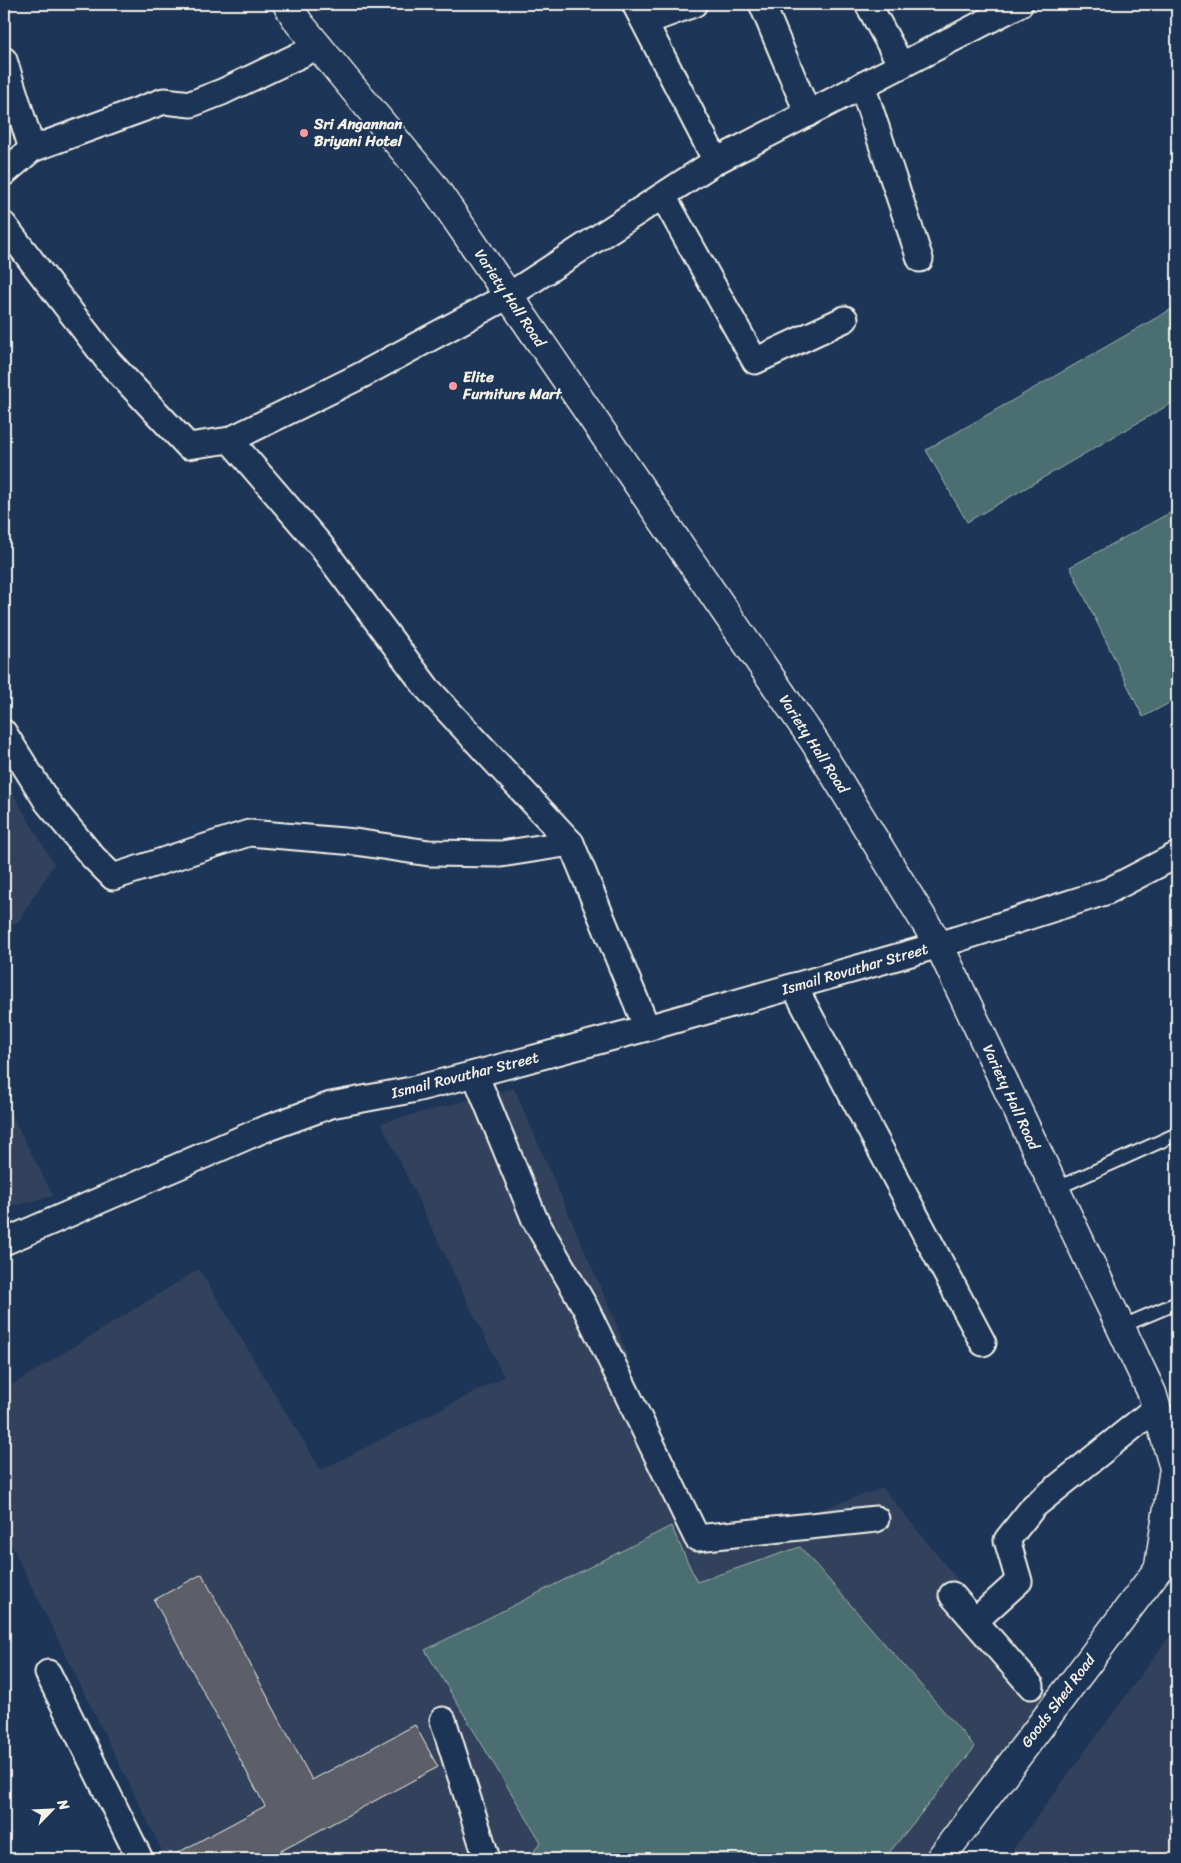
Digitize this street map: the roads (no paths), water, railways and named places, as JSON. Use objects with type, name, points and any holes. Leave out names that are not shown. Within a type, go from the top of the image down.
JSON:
[{"type":"street","name":"Variety Hall Road","points":[[287,4],[432,184],[814,741],[939,945],[1152,1393],[1174,1468],[1159,1566]]},
{"type":"street","points":[[694,4],[640,13],[716,161]]},
{"type":"street","points":[[762,4],[808,114]]},
{"type":"street","points":[[868,4],[901,65]]},
{"type":"street","points":[[4,225],[110,362],[188,446],[230,440],[360,376],[508,296],[716,161],[1020,4]]},
{"type":"street","points":[[4,174],[32,149],[164,101],[192,104],[222,92],[319,46]]},
{"type":"street","points":[[4,60],[32,149]]},
{"type":"street","points":[[862,85],[920,259]]},
{"type":"street","points":[[663,196],[755,361],[845,319]]},
{"type":"street","points":[[230,440],[321,546],[427,688],[571,842],[647,1028]]},
{"type":"street","points":[[4,733],[48,804],[93,857],[113,876],[249,833],[355,842],[429,853],[501,854],[571,842]]},
{"type":"street","name":"Ismail Rovuthar Street","points":[[4,1242],[253,1134],[331,1105],[411,1090],[475,1074],[647,1028],[939,945],[1108,891],[1177,855]]},
{"type":"street","points":[[794,986],[983,1344]]},
{"type":"street","points":[[475,1074],[535,1220],[585,1307],[697,1538],[876,1519]]},
{"type":"street","points":[[975,1621],[1019,1581],[1007,1540],[1034,1506],[1156,1408]]},
{"type":"street","name":"Goods Shed Road","points":[[940,1859],[1177,1544]]},
{"type":"street","points":[[952,1595],[1031,1686]]},
{"type":"street","points":[[48,1673],[140,1859]]},
{"type":"street","points":[[443,1720],[487,1859]]},
{"type":"lane","points":[[1055,1189],[1177,1134]]},
{"type":"lane","points":[[1120,1327],[1177,1303]]},
{"type":"place","name":"Sri Angannan Briyani Hotel","points":[[304,133]]},
{"type":"place","name":"Elite Furniture Mart","points":[[453,386]]}]
